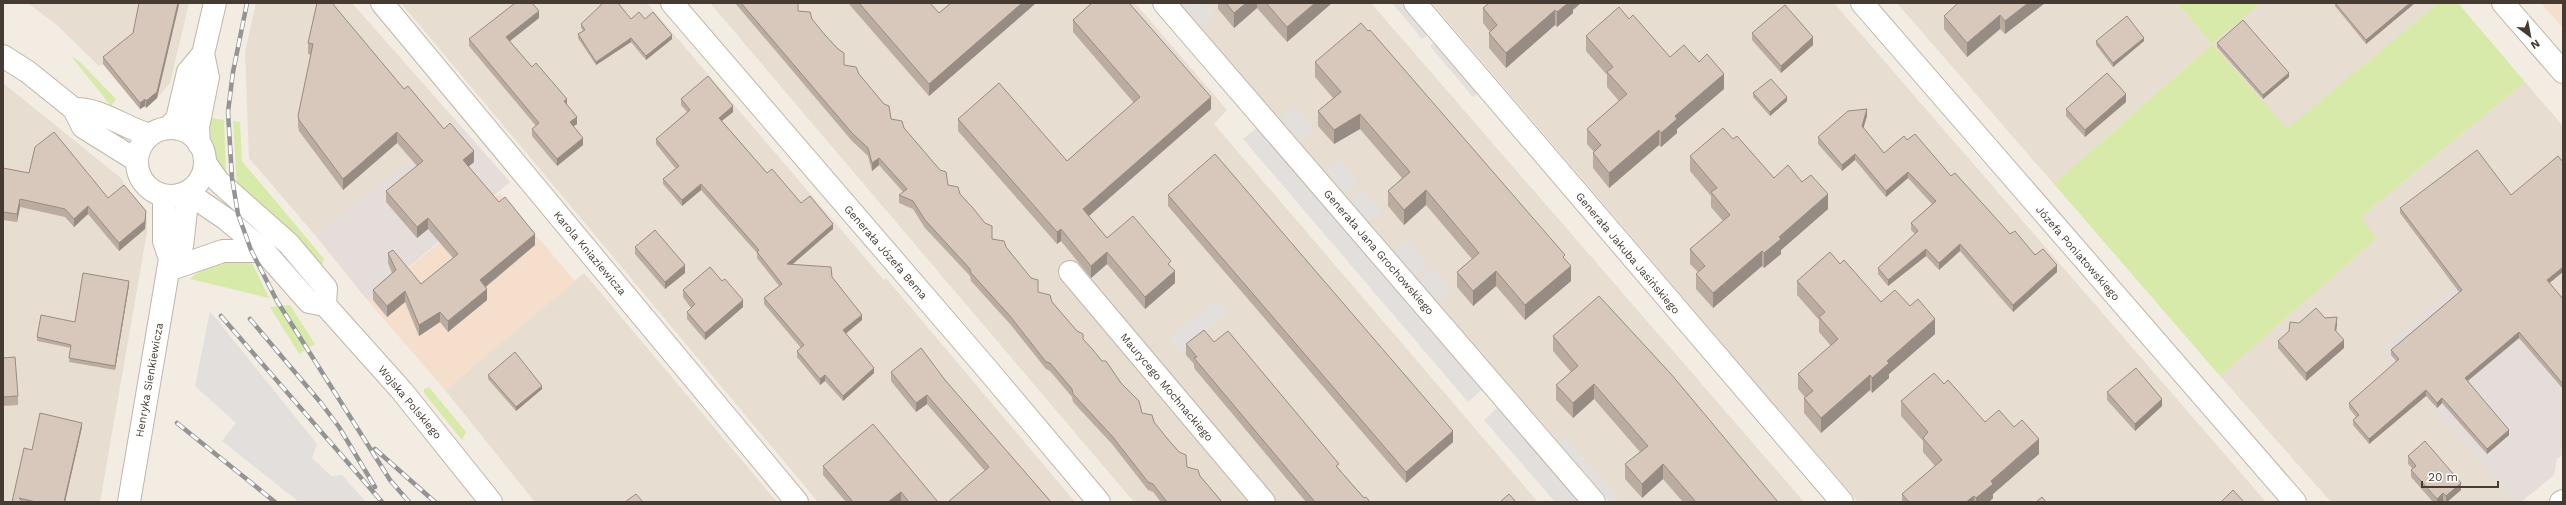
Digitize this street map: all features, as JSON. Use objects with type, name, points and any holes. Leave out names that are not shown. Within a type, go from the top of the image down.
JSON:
[{"type":"street","points":[[215,3],[204,54],[208,76],[198,127],[199,144],[206,164],[218,180],[303,258],[326,288],[325,305]]},
{"type":"street","name":"Karola Kniaziewicza","points":[[382,3],[797,502]]},
{"type":"street","name":"Generała Józefa Bema","points":[[672,3],[987,369],[1099,502]]},
{"type":"street","name":"Generała Jana Grochowskiego","points":[[1164,3],[1594,502]]},
{"type":"street","name":"Generała Jakuba Jasińskiego","points":[[1415,3],[1842,502]]},
{"type":"street","name":"Józefa Poniatowskiego","points":[[1862,3],[2294,502]]},
{"type":"street","points":[[2503,3],[2563,72]]},
{"type":"street","points":[[204,54],[188,72],[177,118],[139,147],[136,160],[143,179],[155,192],[164,196],[181,196],[188,193],[200,181],[206,164]]},
{"type":"street","points":[[3,56],[28,72],[74,109],[91,110],[135,131],[186,131],[199,144]]},
{"type":"street","points":[[74,109],[76,118],[83,127],[136,160]]},
{"type":"street","name":"Henryka Sienkiewicza","points":[[169,264],[182,246],[188,193]]},
{"type":"street","name":"Wojska Polskiego","points":[[188,193],[226,219],[264,251],[310,302],[325,305],[402,391],[491,502]]},
{"type":"street","name":"Henryka Sienkiewicza","points":[[129,502],[169,264],[164,241],[164,196]]},
{"type":"street","points":[[169,264],[223,251],[264,251]]},
{"type":"street","name":"Maurycego Mochnackiego","points":[[1070,272],[1264,502]]},
{"type":"shaded area","points":[[28,3],[189,3],[170,83],[146,108],[144,106],[140,109],[103,64],[99,66],[58,26]]},
{"type":"shaded area","points":[[256,3],[352,3],[458,123],[315,235],[249,158],[245,52]]},
{"type":"shaded area","points":[[401,3],[647,3],[884,280],[886,278],[1075,502],[818,502]]},
{"type":"shaded area","points":[[710,3],[1135,3],[1227,110],[1214,124],[1538,502],[1134,502]]},
{"type":"shaded area","points":[[1179,3],[1371,3],[1804,502],[1610,502]]},
{"type":"shaded area","points":[[1181,3],[1206,3],[1215,13],[1200,26]]},
{"type":"shaded area","points":[[1392,3],[1406,3],[1430,32],[1422,39]]},
{"type":"shaded area","points":[[1432,3],[1834,3],[2266,502],[1858,502]]},
{"type":"shaded area","points":[[1897,3],[2177,3],[2212,44],[2054,184]]},
{"type":"shaded area","points":[[2261,3],[2438,3],[2287,130],[2212,44]]},
{"type":"shaded area","points":[[2541,3],[2563,3],[2563,28]]},
{"type":"shaded area","points":[[1437,39],[1480,90],[1473,97],[1430,46]]},
{"type":"shaded area","points":[[2525,82],[2563,126],[2563,335],[2408,378],[2515,502],[2331,502],[2220,376],[2377,238],[2360,218]]},
{"type":"shaded area","points":[[3,83],[122,179],[126,191],[147,217],[147,232],[100,502],[3,502]]},
{"type":"shaded area","points":[[1294,106],[1314,129],[1300,142],[1280,118]]},
{"type":"shaded area","points":[[458,123],[510,182],[368,301],[315,235]]},
{"type":"shaded area","points":[[1259,126],[1484,388],[1468,402],[1243,139]]},
{"type":"shaded area","points":[[1339,159],[1359,182],[1345,194],[1325,171]]},
{"type":"shaded area","points":[[1363,188],[1383,211],[1369,223],[1349,199]]},
{"type":"shaded area","points":[[500,193],[575,281],[445,390],[368,301]]},
{"type":"shaded area","points":[[1408,239],[1428,263],[1414,275],[1394,252]]},
{"type":"shaded area","points":[[2488,258],[2563,335],[2563,454],[2557,459],[2554,475],[2521,502],[2515,502],[2381,348]]},
{"type":"shaded area","points":[[1432,267],[1452,290],[1438,303],[1418,279]]},
{"type":"shaded area","points":[[584,273],[777,502],[535,502],[445,390]]},
{"type":"shaded area","points":[[1216,299],[1228,313],[1181,352],[1169,338]]},
{"type":"shaded area","points":[[210,311],[317,444],[312,458],[331,476],[342,475],[366,502],[299,502],[222,441],[236,423],[195,386]]},
{"type":"shaded area","points":[[1498,407],[1580,502],[1555,502],[1484,420]]},
{"type":"shaded area","points":[[1564,435],[1621,502],[1610,502],[1558,441]]},
{"type":"green space","points":[[2177,3],[2261,3],[2212,44]]},
{"type":"green space","points":[[2438,3],[2458,3],[2525,82],[2361,217],[2377,238],[2220,376],[2054,184],[2212,44],[2287,129]]},
{"type":"green space","points":[[71,56],[80,62],[116,99],[111,106]]},
{"type":"green space","points":[[211,118],[224,120],[226,177],[215,156],[211,142]]},
{"type":"green space","points":[[233,121],[240,122],[242,161],[324,259],[321,267],[283,224],[237,186]]},
{"type":"green space","points":[[236,261],[252,263],[269,298],[190,279],[200,271],[211,266]]},
{"type":"green space","points":[[290,305],[315,344],[299,354],[270,307]]},
{"type":"green space","points":[[429,387],[466,432],[462,440],[424,393],[424,389]]},
{"type":"building","points":[[139,3],[178,3],[157,92],[146,101],[145,99],[140,103],[103,57],[133,33]]},
{"type":"building","points":[[317,3],[332,3],[404,89],[408,86],[444,129],[450,123],[474,151],[463,160],[499,202],[505,197],[535,234],[480,280],[487,289],[448,321],[440,312],[419,325],[405,291],[387,306],[373,290],[396,270],[388,253],[393,250],[421,284],[458,254],[428,218],[417,227],[386,191],[423,161],[397,132],[343,179],[299,120],[298,116],[313,44],[308,43]]},
{"type":"building","points":[[515,3],[532,3],[539,11],[506,37],[532,67],[536,63],[567,99],[564,101],[577,117],[570,122],[583,138],[557,159],[532,129],[539,123],[469,39]]},
{"type":"building","points":[[603,3],[618,3],[631,19],[639,12],[645,19],[653,12],[672,35],[646,56],[631,38],[596,62],[578,34],[585,30],[581,24]]},
{"type":"building","points":[[741,3],[798,3],[798,11],[810,12],[812,19],[825,35],[838,49],[844,53],[844,65],[856,67],[859,74],[884,104],[889,106],[891,119],[902,121],[904,128],[940,170],[946,172],[948,185],[958,187],[960,194],[985,223],[992,226],[992,239],[1004,241],[1006,247],[1031,278],[1038,280],[1038,292],[1050,295],[1052,302],[1077,331],[1083,334],[1083,339],[1102,361],[1106,361],[1121,383],[1139,401],[1142,413],[1152,415],[1154,422],[1166,437],[1179,452],[1186,455],[1187,467],[1198,470],[1200,476],[1222,502],[1167,502],[1153,484],[1148,482],[1112,436],[1073,394],[1072,389],[1050,363],[1046,362],[1010,316],[971,273],[970,269],[925,220],[913,201],[899,195],[907,189],[879,158],[872,163],[868,148],[852,133]]},
{"type":"building","points":[[859,3],[930,3],[939,13],[951,3],[1022,3],[929,84]]},
{"type":"building","points":[[1092,3],[1129,3],[1211,97],[1083,209],[1107,238],[1133,216],[1171,261],[1168,264],[1175,271],[1145,297],[1107,252],[1091,266],[1061,229],[1057,232],[958,119],[999,83],[1067,161],[1140,97],[1073,20]]},
{"type":"building","points":[[1226,3],[1246,3],[1234,13]]},
{"type":"building","points":[[1266,3],[1315,3],[1287,27]]},
{"type":"building","points":[[1489,3],[1568,3],[1557,12],[1555,10],[1506,53],[1489,33],[1497,25],[1483,8]]},
{"type":"building","points":[[1958,3],[2028,3],[2005,21],[2000,15],[1967,43],[1944,16]]},
{"type":"building","points":[[2335,3],[2410,3],[2366,40]]},
{"type":"building","points":[[1785,5],[1813,37],[1781,66],[1752,33]]},
{"type":"building","points":[[1619,7],[1629,19],[1633,15],[1670,57],[1684,45],[1699,62],[1707,54],[1724,74],[1675,116],[1677,119],[1661,133],[1659,130],[1609,173],[1593,153],[1601,145],[1587,129],[1627,94],[1607,72],[1613,67],[1586,36]]},
{"type":"building","points":[[2127,16],[2144,38],[2113,63],[2096,41]]},
{"type":"building","points":[[2243,20],[2289,73],[2263,95],[2217,43]]},
{"type":"building","points":[[1361,23],[1368,31],[1370,30],[1565,255],[1563,257],[1571,266],[1525,305],[1496,271],[1473,291],[1457,272],[1479,253],[1426,190],[1404,210],[1388,191],[1410,172],[1360,114],[1334,130],[1318,111],[1341,92],[1315,62]]},
{"type":"building","points":[[2107,73],[2126,94],[2085,130],[2066,109]]},
{"type":"building","points":[[708,76],[733,106],[719,118],[767,173],[772,169],[801,203],[810,196],[833,224],[787,264],[831,267],[832,277],[862,315],[843,330],[874,368],[843,396],[825,375],[820,379],[797,351],[804,345],[764,298],[782,284],[757,252],[759,250],[701,184],[682,200],[663,179],[679,166],[656,139],[690,110],[681,99]]},
{"type":"building","points":[[1771,79],[1787,97],[1770,112],[1753,93]]},
{"type":"building","points":[[1867,109],[1862,126],[1884,153],[1904,136],[1907,140],[1915,134],[1951,176],[1955,173],[2010,234],[2015,231],[2035,255],[2043,249],[2057,265],[2013,305],[1960,244],[1939,263],[1926,249],[1888,280],[1878,268],[1918,231],[1911,223],[1936,201],[1908,172],[1886,191],[1855,154],[1842,165],[1818,137],[1848,111]]},
{"type":"building","points":[[1723,128],[1733,139],[1737,136],[1774,178],[1788,165],[1802,182],[1811,175],[1828,194],[1779,237],[1781,239],[1764,253],[1762,251],[1713,293],[1696,274],[1705,266],[1690,249],[1730,215],[1711,192],[1717,188],[1690,156]]},
{"type":"building","points":[[54,132],[108,198],[124,185],[146,211],[145,221],[119,243],[88,206],[74,219],[65,209],[20,199],[17,214],[3,212],[3,168],[29,173],[35,147]]},
{"type":"building","points":[[2477,150],[2511,195],[2558,156],[2563,162],[2563,267],[2547,280],[2563,299],[2563,384],[2519,332],[2465,378],[2509,430],[2487,449],[2442,398],[2437,403],[2426,390],[2369,439],[2353,420],[2359,415],[2349,403],[2399,359],[2391,350],[2462,290],[2400,208]]},
{"type":"building","points":[[1215,154],[1453,431],[1406,472],[1168,195]]},
{"type":"building","points":[[655,230],[685,265],[665,282],[635,247]]},
{"type":"building","points":[[1830,252],[1840,264],[1844,260],[1881,302],[1895,290],[1910,306],[1918,299],[1935,319],[1887,361],[1889,363],[1872,378],[1870,375],[1821,418],[1804,398],[1813,391],[1798,374],[1838,339],[1819,317],[1825,312],[1797,281]]},
{"type":"building","points":[[710,267],[722,281],[725,279],[743,300],[705,333],[687,312],[695,304],[683,290]]},
{"type":"building","points":[[83,273],[129,281],[115,366],[69,358],[71,345],[37,337],[41,315],[75,322]]},
{"type":"building","points":[[1599,296],[1671,374],[1778,502],[1696,502],[1663,464],[1642,484],[1625,464],[1648,446],[1594,384],[1573,403],[1556,385],[1578,366],[1553,336]]},
{"type":"building","points":[[2316,308],[2325,318],[2337,317],[2335,330],[2344,340],[2306,373],[2278,341],[2289,331],[2290,322],[2299,323]]},
{"type":"building","points":[[1204,330],[1214,342],[1228,331],[1339,464],[1336,466],[1364,498],[1366,497],[1370,502],[1315,502],[1194,358],[1197,357],[1186,344]]},
{"type":"building","points":[[921,348],[945,380],[1051,502],[948,502],[989,467],[927,395],[916,403],[891,372]]},
{"type":"building","points":[[515,352],[542,386],[516,407],[488,375]]},
{"type":"building","points":[[15,357],[18,396],[3,397],[3,358]]},
{"type":"building","points":[[2136,368],[2162,399],[2135,424],[2107,392]]},
{"type":"building","points":[[1934,373],[1944,384],[1948,380],[1985,422],[1999,410],[2014,427],[2022,420],[2039,439],[1991,481],[1993,484],[1976,498],[1974,496],[1966,502],[1909,502],[1902,494],[1942,460],[1923,438],[1928,432],[1901,401]]},
{"type":"building","points":[[40,413],[82,423],[64,502],[36,502],[19,498],[23,502],[12,502],[24,448],[32,450]]},
{"type":"building","points":[[873,424],[938,502],[909,502],[901,492],[888,502],[853,502],[823,466]]},
{"type":"building","points":[[2425,441],[2461,483],[2446,496],[2443,493],[2437,499],[2411,470],[2416,466],[2408,456]]},
{"type":"building","points":[[2233,490],[2244,502],[2221,502]]},
{"type":"building","points":[[636,494],[643,502],[625,502]]},
{"type":"building","points":[[1509,494],[1516,502],[1500,502]]},
{"type":"building","points":[[2042,497],[2046,502],[2036,502]]},
{"type":"railway","points":[[247,3],[233,72],[228,112],[232,178],[238,214],[251,250],[277,301],[390,480],[409,502]]},
{"type":"railway","points":[[221,316],[382,502]]},
{"type":"railway","points":[[250,319],[321,403],[339,427],[375,487]]},
{"type":"railway","points":[[177,423],[275,502]]},
{"type":"railway","points":[[375,449],[435,502]]}]
